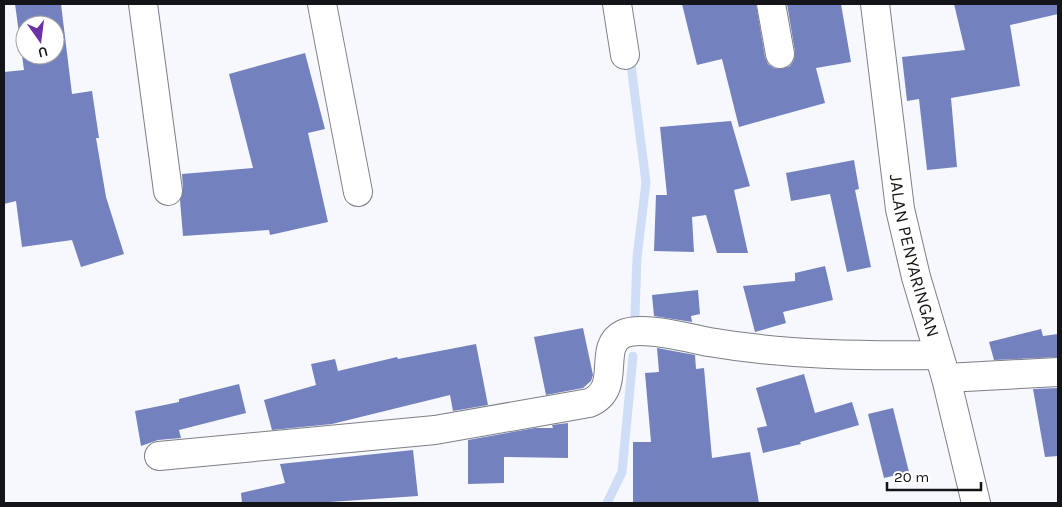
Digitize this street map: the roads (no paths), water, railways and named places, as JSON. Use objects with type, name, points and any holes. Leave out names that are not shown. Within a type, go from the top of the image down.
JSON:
[{"type":"street","points":[[143,4],[168,191]]},
{"type":"street","points":[[322,4],[358,192]]},
{"type":"street","points":[[617,4],[625,54]]},
{"type":"street","points":[[771,4],[780,54]]},
{"type":"street","name":"JALAN PENYARINGAN","points":[[875,4],[900,209],[916,277],[943,366],[976,503]]},
{"type":"street","points":[[158,456],[435,430],[588,403],[598,399],[606,390],[611,348],[616,339],[624,333],[644,331],[748,348],[868,356],[943,366],[1058,372]]},
{"type":"waterway","points":[[630,57],[646,182],[637,258],[635,315]]},
{"type":"waterway","points":[[607,503],[622,472],[633,356]]}]
